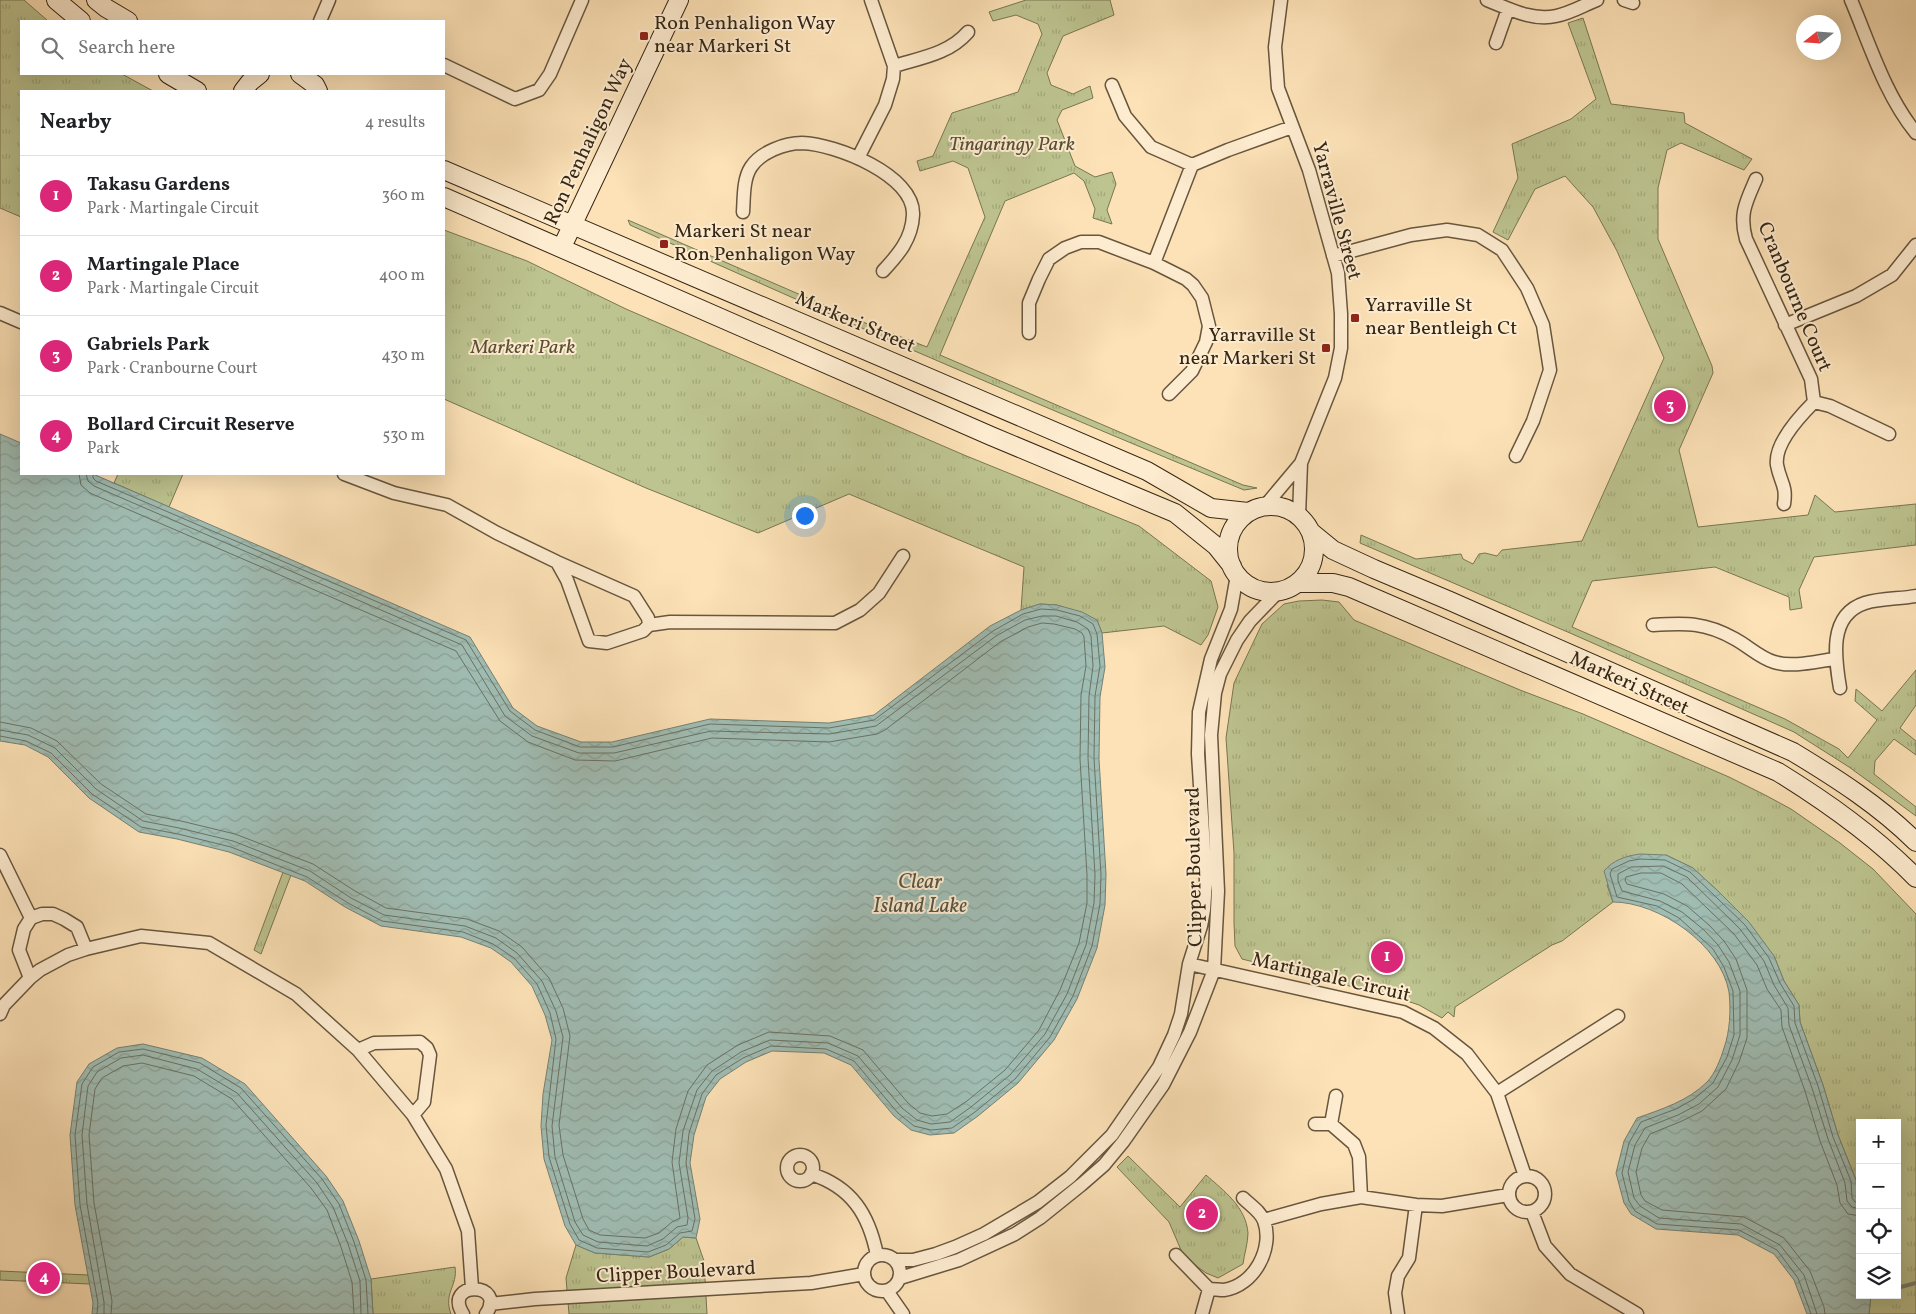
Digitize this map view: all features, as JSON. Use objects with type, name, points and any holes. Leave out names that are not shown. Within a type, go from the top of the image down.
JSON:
[{"type":"main road","points":[[56,0],[80,20]]},
{"type":"main road","points":[[96,0],[126,20]]},
{"type":"main road","name":"Ron Penhaligon Way","points":[[562,247],[680,0]]},
{"type":"main road","points":[[170,75],[195,90]]},
{"type":"main road","points":[[244,90],[259,75]]},
{"type":"main road","points":[[302,75],[316,83]]},
{"type":"main road","name":"Markeri Street","points":[[445,170],[1146,471],[1211,508],[1248,512]]},
{"type":"main road","points":[[445,196],[991,436],[1175,513],[1216,546],[1245,583],[1256,589],[1267,592],[1289,588],[1308,572],[1313,560],[1314,546],[1311,532],[1306,523],[1299,516],[1283,507],[1265,506],[1248,512],[1232,530],[1229,542],[1229,554],[1235,570]]},
{"type":"main road","name":"Markeri Street","points":[[1311,532],[1333,550],[1374,569],[1793,752],[1834,777],[1877,808],[1916,842]]},
{"type":"main road","name":"Markeri Street","points":[[1298,582],[1333,583],[1349,587],[1778,772],[1868,833],[1916,878]]},
{"type":"street","points":[[320,20],[329,0]]},
{"type":"street","points":[[445,65],[515,99],[539,90],[550,74],[582,0]]},
{"type":"street","points":[[858,158],[885,105],[893,78],[894,66],[871,0]]},
{"type":"street","name":"Yarraville Street","points":[[1265,506],[1301,463],[1335,378],[1341,348],[1338,273],[1308,170],[1278,88],[1275,47],[1281,0]]},
{"type":"street","points":[[1487,0],[1520,13],[1546,17],[1565,13],[1597,0]]},
{"type":"street","points":[[1851,0],[1892,96],[1906,121],[1916,133]]},
{"type":"street","points":[[1496,43],[1508,8]]},
{"type":"street","points":[[894,66],[942,51],[960,42],[968,32]]},
{"type":"street","points":[[1112,85],[1125,116],[1151,147],[1192,165]]},
{"type":"street","points":[[1154,263],[1192,165],[1292,127]]},
{"type":"street","points":[[743,212],[747,174],[751,166],[764,155],[782,147],[800,143],[816,144],[858,158],[875,167],[902,187],[913,213],[911,230],[902,251],[883,271]]},
{"type":"street","name":"Cranbourne Court","points":[[1756,179],[1742,213],[1742,226],[1746,239],[1811,380],[1814,402]]},
{"type":"street","points":[[1333,256],[1411,235],[1447,230],[1478,235],[1502,250],[1527,288],[1543,325],[1550,370],[1533,421],[1516,456]]},
{"type":"street","points":[[1028,333],[1029,303],[1039,280],[1049,259],[1065,248],[1081,242],[1099,242],[1154,263],[1186,280],[1193,286],[1202,298],[1209,326],[1206,342],[1192,371],[1169,394]]},
{"type":"street","points":[[1785,325],[1856,296],[1892,275],[1916,245]]},
{"type":"street","points":[[0,314],[20,322]]},
{"type":"street","name":"Cranbourne Court","points":[[1814,402],[1830,406],[1889,434]]},
{"type":"street","name":"Cranbourne Court","points":[[1784,504],[1786,492],[1777,464],[1778,456],[1796,419],[1814,402]]},
{"type":"street","points":[[1299,516],[1301,463]]},
{"type":"street","points":[[347,475],[394,493],[447,505],[497,534],[634,596],[648,618],[648,625],[643,631],[607,643],[589,640],[567,580],[557,562]]},
{"type":"street","points":[[648,625],[670,622],[835,624],[860,610],[879,593],[903,556]]},
{"type":"street","name":"Clipper Boulevard","points":[[895,1260],[913,1260],[936,1254],[984,1234],[1038,1202],[1093,1156],[1112,1135],[1159,1067],[1174,1035],[1180,1014],[1189,964],[1201,926],[1206,896],[1198,754],[1199,712],[1211,659],[1231,609],[1235,570]]},
{"type":"street","name":"Clipper Boulevard","points":[[900,1278],[959,1260],[1015,1234],[1040,1218],[1104,1165],[1123,1142],[1163,1085],[1190,1032],[1214,970],[1218,891],[1211,735],[1215,693],[1220,674],[1237,640],[1250,621],[1279,591]]},
{"type":"street","points":[[1840,688],[1835,659],[1836,639],[1844,616],[1866,603],[1916,596]]},
{"type":"street","points":[[1653,625],[1686,622],[1708,627],[1734,639],[1774,662],[1788,664],[1835,659]]},
{"type":"street","points":[[0,856],[31,918]]},
{"type":"street","points":[[30,978],[19,950],[24,929],[31,918],[42,914],[53,914],[64,919],[77,927],[86,949]]},
{"type":"street","points":[[0,1014],[4,1005],[30,978],[40,970],[68,955],[141,936],[209,942],[296,994],[358,1050],[413,1115],[446,1169],[468,1231],[472,1288]]},
{"type":"street","name":"Martingale Circuit","points":[[1189,964],[1403,1012],[1434,1028],[1467,1054],[1498,1093],[1525,1176]]},
{"type":"street","points":[[1498,1093],[1618,1016]]},
{"type":"street","points":[[358,1050],[374,1043],[420,1042],[427,1048],[430,1054],[424,1102],[413,1115]]},
{"type":"street","points":[[1330,1124],[1336,1096]]},
{"type":"street","points":[[1315,1124],[1330,1124],[1354,1144],[1358,1157],[1361,1197]]},
{"type":"street","points":[[811,1174],[824,1178],[838,1186],[852,1198],[864,1214],[874,1237],[877,1256]]},
{"type":"street","points":[[1525,1176],[1540,1181],[1545,1192],[1542,1205],[1532,1212],[1522,1212],[1516,1209],[1510,1202],[1508,1195],[1513,1182],[1525,1176]]},
{"type":"street","points":[[1264,1220],[1321,1204],[1361,1197],[1416,1206],[1442,1206],[1508,1195]]},
{"type":"street","points":[[1176,1255],[1209,1289],[1225,1290],[1246,1279],[1261,1263],[1266,1247],[1266,1233],[1264,1220],[1243,1198]]},
{"type":"street","points":[[1398,1314],[1395,1293],[1398,1276],[1409,1258],[1416,1206]]},
{"type":"street","points":[[1532,1212],[1545,1246],[1570,1274],[1637,1314]]},
{"type":"street","points":[[877,1256],[890,1257],[895,1260],[900,1271],[898,1284],[887,1291],[880,1292],[872,1288],[864,1274],[869,1261],[877,1256]]},
{"type":"street","name":"Clipper Boulevard","points":[[488,1309],[535,1299],[648,1294],[811,1283],[864,1274]]},
{"type":"street","points":[[463,1314],[459,1301],[464,1292],[472,1288],[482,1290],[486,1294],[488,1309]]},
{"type":"street","points":[[1202,1314],[1209,1289]]},
{"type":"street","points":[[887,1291],[903,1314]]},
{"type":"green space","points":[[0,0],[24,0],[47,20],[20,20],[20,75],[124,75],[151,90],[20,90],[20,217],[0,208]]},
{"type":"green space","name":"Tingaringy Park","points":[[1026,0],[1110,0],[1114,15],[1063,36],[1047,73],[1051,85],[1073,94],[1090,86],[1093,98],[1062,110],[1057,120],[1075,166],[1095,177],[1112,172],[1116,184],[1107,210],[1112,224],[1093,218],[1095,209],[1084,181],[1074,173],[1005,201],[940,355],[1243,485],[1257,488],[1244,490],[1090,426],[859,327],[630,225],[628,220],[870,325],[927,347],[985,217],[968,168],[953,161],[920,171],[917,161],[933,156],[952,113],[1018,92],[1042,34],[1038,24],[1016,15],[993,21],[989,12]]},
{"type":"green space","points":[[1583,18],[1611,104],[1684,113],[1685,123],[1752,159],[1744,170],[1681,143],[1667,150],[1658,188],[1658,239],[1712,366],[1713,373],[1679,450],[1698,527],[1808,515],[1815,495],[1835,512],[1916,504],[1916,545],[1814,557],[1799,590],[1802,608],[1790,610],[1789,597],[1715,567],[1592,581],[1572,627],[1785,719],[1839,749],[1848,758],[1877,720],[1855,701],[1856,689],[1882,711],[1916,670],[1916,705],[1900,728],[1916,741],[1916,755],[1894,739],[1875,761],[1874,774],[1916,807],[1916,816],[1849,767],[1794,732],[1360,543],[1361,535],[1416,559],[1461,554],[1463,559],[1473,564],[1479,554],[1485,553],[1497,556],[1502,550],[1582,541],[1664,358],[1617,251],[1593,207],[1565,176],[1535,189],[1508,240],[1493,232],[1518,178],[1512,144],[1571,119],[1596,99],[1568,23]]},
{"type":"green space","name":"Markeri Park","points":[[445,230],[527,261],[626,309],[964,455],[1139,526],[1211,581],[1218,607],[1208,635],[1201,645],[1164,626],[1102,633],[1097,620],[1056,605],[1040,604],[1021,610],[1024,567],[849,494],[758,533],[646,488],[445,399]]},
{"type":"green space","points":[[118,475],[183,475],[169,507],[114,483]]},
{"type":"green space","points":[[1322,600],[1339,602],[1354,620],[1520,690],[1583,714],[1729,777],[1765,795],[1791,809],[1873,869],[1916,914],[1916,1314],[1869,1314],[1871,1299],[1901,1299],[1901,1119],[1856,1119],[1856,1180],[1838,1135],[1823,1085],[1800,1022],[1799,1005],[1784,981],[1774,956],[1719,892],[1693,868],[1666,855],[1607,885],[1613,902],[1562,941],[1552,945],[1455,1007],[1454,1017],[1448,1012],[1442,1018],[1419,1005],[1401,999],[1242,959],[1235,946],[1234,853],[1226,738],[1234,683],[1262,624],[1284,604]]},
{"type":"green space","points":[[283,872],[291,875],[261,954],[254,950]]},
{"type":"green space","points":[[1128,1156],[1180,1207],[1206,1175],[1227,1194],[1239,1207],[1246,1224],[1248,1237],[1243,1264],[1218,1278],[1206,1273],[1184,1257],[1169,1222],[1117,1167]]},
{"type":"green space","points":[[683,1237],[696,1238],[704,1261],[707,1314],[569,1314],[566,1278],[576,1245],[595,1253],[649,1257],[669,1249]]},
{"type":"green space","points":[[455,1267],[455,1279],[449,1300],[451,1314],[373,1314],[371,1279]]},
{"type":"green space","points":[[0,1271],[88,1275],[90,1284],[0,1280]]},
{"type":"water","name":"Clear Island Lake","points":[[0,434],[20,443],[20,475],[95,475],[470,637],[513,708],[537,726],[581,742],[612,742],[710,719],[829,723],[874,715],[990,626],[1021,610],[1040,604],[1057,605],[1082,612],[1097,620],[1102,633],[1105,667],[1100,697],[1099,759],[1106,874],[1105,905],[1097,948],[1077,999],[1054,1040],[1018,1083],[954,1133],[930,1135],[911,1130],[894,1116],[851,1065],[824,1053],[772,1051],[746,1062],[720,1079],[706,1097],[694,1135],[690,1163],[700,1219],[696,1238],[683,1237],[669,1249],[649,1257],[595,1253],[576,1245],[565,1226],[544,1159],[541,1126],[543,1094],[552,1040],[545,1015],[532,986],[511,962],[491,948],[461,937],[381,926],[345,907],[305,881],[229,852],[139,832],[89,798],[48,757],[25,745],[0,741]]},
{"type":"water","points":[[1640,854],[1666,855],[1693,868],[1749,922],[1774,956],[1784,981],[1799,1005],[1800,1022],[1823,1085],[1838,1135],[1856,1180],[1856,1299],[1871,1299],[1869,1314],[1807,1314],[1794,1280],[1774,1254],[1738,1235],[1656,1229],[1631,1214],[1624,1203],[1616,1173],[1624,1141],[1637,1118],[1683,1099],[1700,1089],[1710,1079],[1726,1041],[1730,1013],[1729,992],[1724,975],[1714,958],[1701,943],[1685,929],[1649,909],[1613,902],[1604,871],[1611,864]]},
{"type":"water","points":[[143,1044],[202,1058],[245,1084],[326,1176],[343,1201],[359,1241],[371,1279],[373,1314],[92,1314],[93,1303],[75,1205],[70,1135],[77,1082],[89,1064],[117,1048]]},
{"type":"waterway","points":[[1901,1287],[1916,1283]]},
{"type":"place","name":"Ron Penhaligon Way near Markeri St","points":[[644,36]]},
{"type":"place","name":"Markeri St near Ron Penhaligon Way","points":[[664,244]]},
{"type":"place","name":"Yarraville St near Bentleigh Ct","points":[[1355,318]]},
{"type":"place","name":"Yarraville St near Markeri St","points":[[1326,348]]},
{"type":"place","name":"Gabriels Park","points":[[1670,406]]},
{"type":"place","name":"Takasu Gardens","points":[[1387,957]]},
{"type":"place","name":"Martingale Place","points":[[1202,1214]]},
{"type":"place","name":"Bollard Circuit Reserve","points":[[44,1278]]}]
